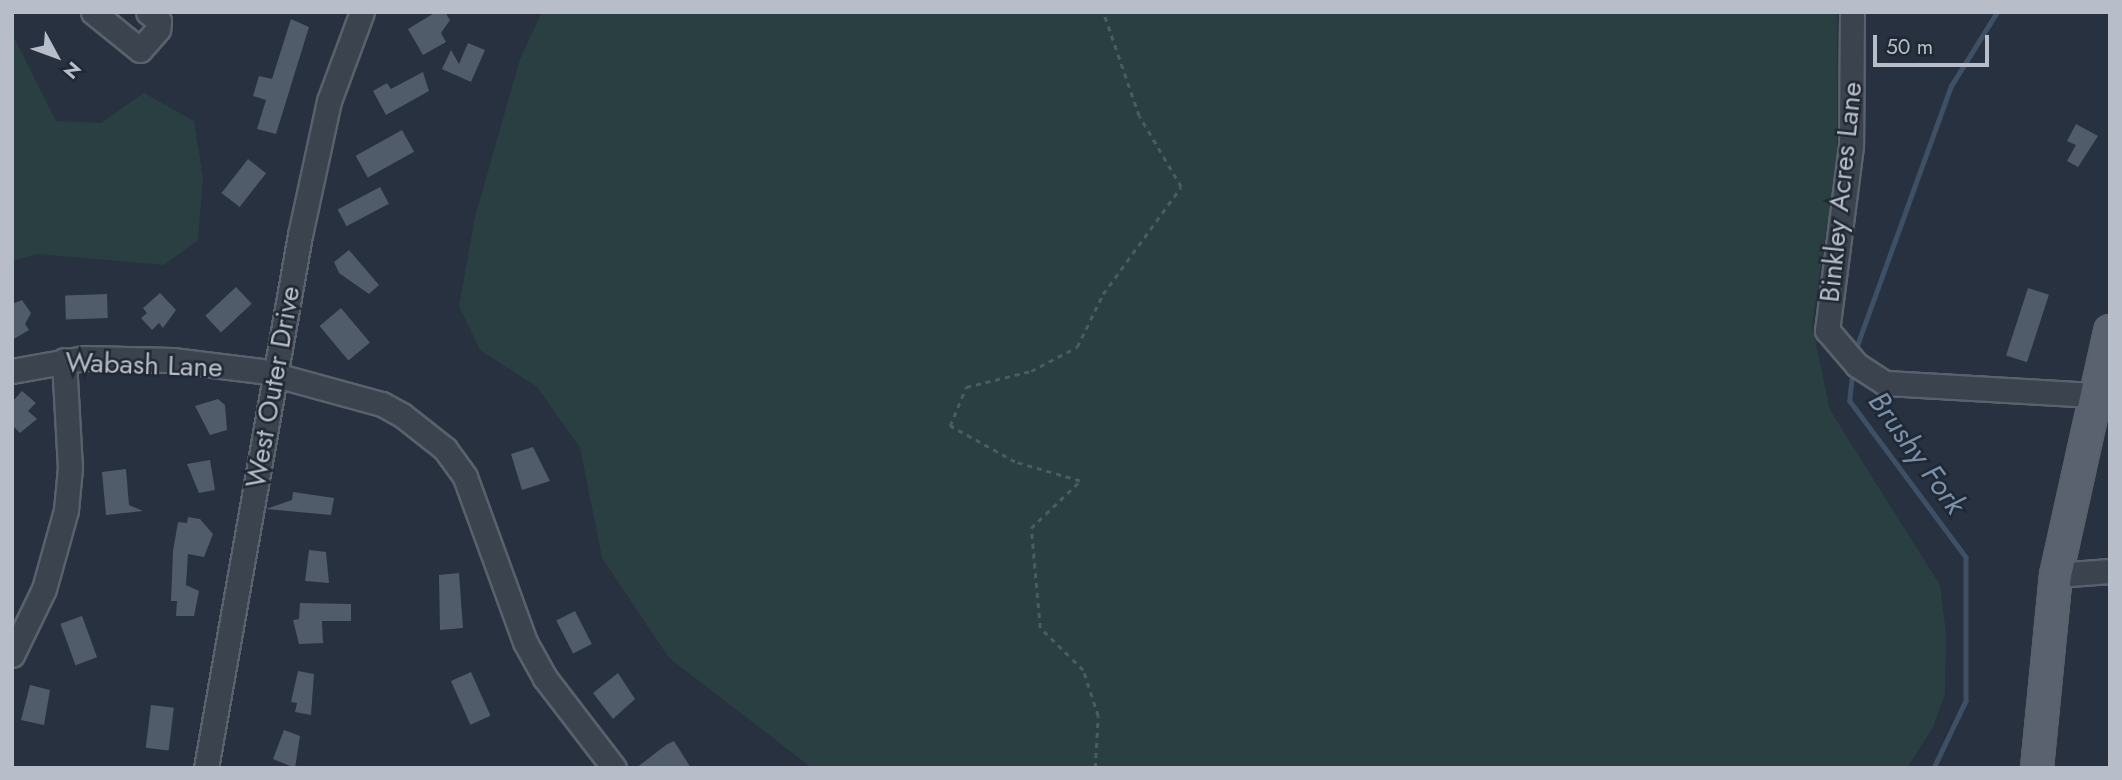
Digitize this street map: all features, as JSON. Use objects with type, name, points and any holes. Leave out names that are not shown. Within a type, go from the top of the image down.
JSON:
[{"type":"main road","points":[[2037,768],[2056,575],[2110,331]]},
{"type":"street","points":[[93,12],[140,50],[158,29],[159,21],[148,12]]},
{"type":"street","name":"West Outer Drive","points":[[206,768],[322,129],[362,12]]},
{"type":"street","name":"Binkley Acres Lane","points":[[1852,12],[1851,146],[1833,338],[1870,373],[1885,383],[2095,395]]},
{"type":"street","points":[[12,655],[44,589],[65,510],[70,468],[64,360]]},
{"type":"street","name":"Wabash Lane","points":[[12,371],[64,360],[172,360],[261,371],[276,378],[382,404],[445,449],[481,509],[525,642],[545,678],[614,768]]},
{"type":"street","points":[[2056,575],[2110,571]]},
{"type":"path","points":[[1095,768],[1098,716],[1083,670],[1040,628],[1031,528],[1080,481],[1015,461],[950,426],[965,387],[1031,371],[1077,347],[1103,294],[1181,187],[1139,116],[1103,12]]},
{"type":"green space","points":[[542,12],[1837,12],[1837,157],[1812,325],[1830,410],[1940,585],[1946,633],[1945,694],[1933,727],[1907,768],[812,768],[669,658],[602,558],[580,448],[537,387],[480,350],[459,306],[475,217],[520,59]]},
{"type":"green space","points":[[12,34],[56,121],[101,123],[144,93],[194,121],[203,178],[198,240],[164,265],[38,254],[12,261]]},
{"type":"building","points":[[436,12],[445,12],[450,20],[441,33],[446,42],[423,55],[408,29]]},
{"type":"building","points":[[291,19],[309,27],[276,134],[257,129],[266,100],[253,96],[259,76],[272,79]]},
{"type":"building","points":[[468,43],[485,50],[471,82],[442,69],[451,50],[459,64]]},
{"type":"building","points":[[423,72],[429,91],[386,115],[373,91],[387,83],[391,89]]},
{"type":"building","points":[[2076,124],[2098,136],[2078,167],[2067,161],[2076,145],[2067,141]]},
{"type":"building","points":[[402,130],[414,152],[368,178],[356,156]]},
{"type":"building","points":[[248,159],[266,173],[240,207],[222,193]]},
{"type":"building","points":[[380,187],[389,204],[347,226],[338,210]]},
{"type":"building","points":[[349,250],[379,285],[369,294],[339,273],[334,262]]},
{"type":"building","points":[[236,287],[252,304],[221,332],[205,316]]},
{"type":"building","points":[[2028,288],[2049,295],[2027,362],[2006,356]]},
{"type":"building","points":[[160,293],[176,310],[163,328],[159,323],[152,330],[141,318],[147,313],[143,308]]},
{"type":"building","points":[[107,294],[108,318],[66,319],[65,295]]},
{"type":"building","points":[[22,300],[31,313],[25,324],[29,330],[12,340],[12,304]]},
{"type":"building","points":[[341,308],[370,342],[348,360],[320,326]]},
{"type":"building","points":[[22,391],[36,403],[28,411],[37,419],[20,433],[12,425],[12,402]]},
{"type":"building","points":[[218,399],[225,405],[227,430],[210,435],[195,406]]},
{"type":"building","points":[[533,447],[550,481],[522,490],[511,454]]},
{"type":"building","points":[[210,460],[215,490],[199,493],[187,464]]},
{"type":"building","points":[[126,469],[129,505],[143,511],[106,515],[102,472]]},
{"type":"building","points":[[293,492],[334,498],[331,515],[266,509],[292,500]]},
{"type":"building","points":[[188,517],[200,519],[213,534],[204,557],[188,554],[186,585],[199,591],[194,616],[176,616],[177,601],[171,601],[173,551],[178,522],[187,523]]},
{"type":"building","points":[[309,550],[326,552],[329,583],[305,581]]},
{"type":"building","points":[[459,573],[463,628],[440,630],[439,575]]},
{"type":"building","points":[[300,603],[351,604],[351,621],[322,621],[323,643],[299,644],[293,620],[299,619]]},
{"type":"building","points":[[575,611],[592,644],[573,654],[556,621]]},
{"type":"building","points":[[82,616],[97,657],[75,665],[60,624]]},
{"type":"building","points":[[298,671],[314,674],[311,715],[295,712],[297,703],[291,702]]},
{"type":"building","points":[[471,672],[491,716],[470,725],[451,681]]},
{"type":"building","points":[[618,673],[635,699],[613,719],[593,693]]},
{"type":"building","points":[[30,685],[50,690],[44,725],[21,720]]},
{"type":"building","points":[[151,705],[174,708],[169,750],[146,748]]},
{"type":"building","points":[[284,730],[300,736],[295,768],[273,759]]},
{"type":"building","points":[[674,741],[691,768],[636,768],[666,745]]},
{"type":"waterway","name":"Brushy Fork","points":[[1855,351],[1951,86],[1997,12]]},
{"type":"waterway","name":"Brushy Fork","points":[[1853,370],[1850,401],[1966,557],[1966,701],[1934,768]]}]
